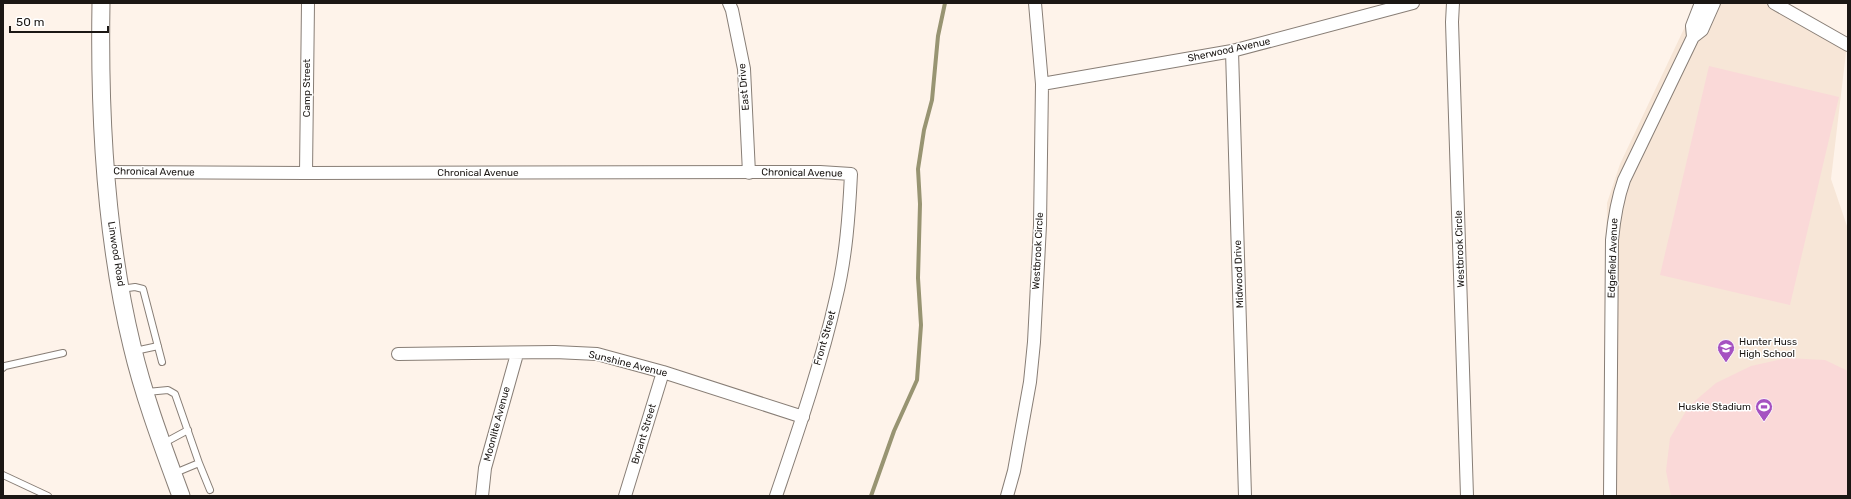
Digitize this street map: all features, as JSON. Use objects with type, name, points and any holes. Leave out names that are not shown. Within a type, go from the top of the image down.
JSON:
[{"type":"main road","name":"Linwood Road","points":[[101,3],[101,80],[111,230],[133,352],[162,444],[181,496]]},
{"type":"street","name":"Camp Street","points":[[306,173],[308,3]]},
{"type":"street","name":"East Drive","points":[[729,3],[732,10],[744,69],[749,173]]},
{"type":"street","name":"Westbrook Circle","points":[[1007,496],[1014,471],[1030,382],[1034,342],[1040,225],[1042,84],[1035,3]]},
{"type":"street","name":"Sherwood Avenue","points":[[1042,84],[1232,51],[1414,3]]},
{"type":"street","name":"Westbrook Circle","points":[[1453,3],[1468,496]]},
{"type":"street","name":"Edgefield Avenue","points":[[1693,37],[1692,26],[1696,9],[1701,3]]},
{"type":"street","name":"Edgefield Avenue","points":[[1610,496],[1614,217],[1617,200],[1624,180],[1693,37],[1702,30],[1714,3]]},
{"type":"street","points":[[1774,3],[1848,45]]},
{"type":"street","name":"Midwood Drive","points":[[1232,51],[1245,496]]},
{"type":"street","name":"Chronical Avenue","points":[[106,172],[820,172],[851,174]]},
{"type":"street","name":"Front Street","points":[[776,496],[803,417],[837,297],[849,217],[851,174]]},
{"type":"street","name":"Sunshine Avenue","points":[[398,354],[517,354],[555,352],[597,354],[663,372],[803,417]]},
{"type":"street","name":"Moonlite Avenue","points":[[482,496],[485,468],[517,354]]},
{"type":"street","name":"Bryant Street","points":[[625,496],[663,372]]},
{"type":"lane","points":[[121,289],[135,287],[143,289],[162,362]]},
{"type":"lane","points":[[133,352],[158,346]]},
{"type":"lane","points":[[3,368],[5,366],[63,353]]},
{"type":"lane","points":[[145,392],[168,390],[175,394],[210,490]]},
{"type":"lane","points":[[162,444],[188,430]]},
{"type":"lane","points":[[173,474],[199,463]]},
{"type":"lane","points":[[3,475],[48,496]]},
{"type":"shaded area","name":"Hunter Huss High School","points":[[1695,3],[1774,3],[1847,44],[1831,179],[1848,229],[1848,496],[1603,496],[1607,203],[1620,164]]},
{"type":"shaded area","points":[[1709,66],[1839,97],[1790,305],[1660,275]]},
{"type":"shaded area","name":"Huskie Stadium","points":[[1787,358],[1825,360],[1848,371],[1848,496],[1671,496],[1666,471],[1670,438],[1689,406],[1716,383],[1751,366]]},
{"type":"waterway","points":[[871,496],[894,431],[917,380],[921,325],[918,278],[920,204],[918,169],[924,130],[932,100],[938,36],[945,3]]},
{"type":"place","name":"Hunter Huss High School","points":[[1726,363]]},
{"type":"place","name":"Huskie Stadium","points":[[1764,422]]}]
